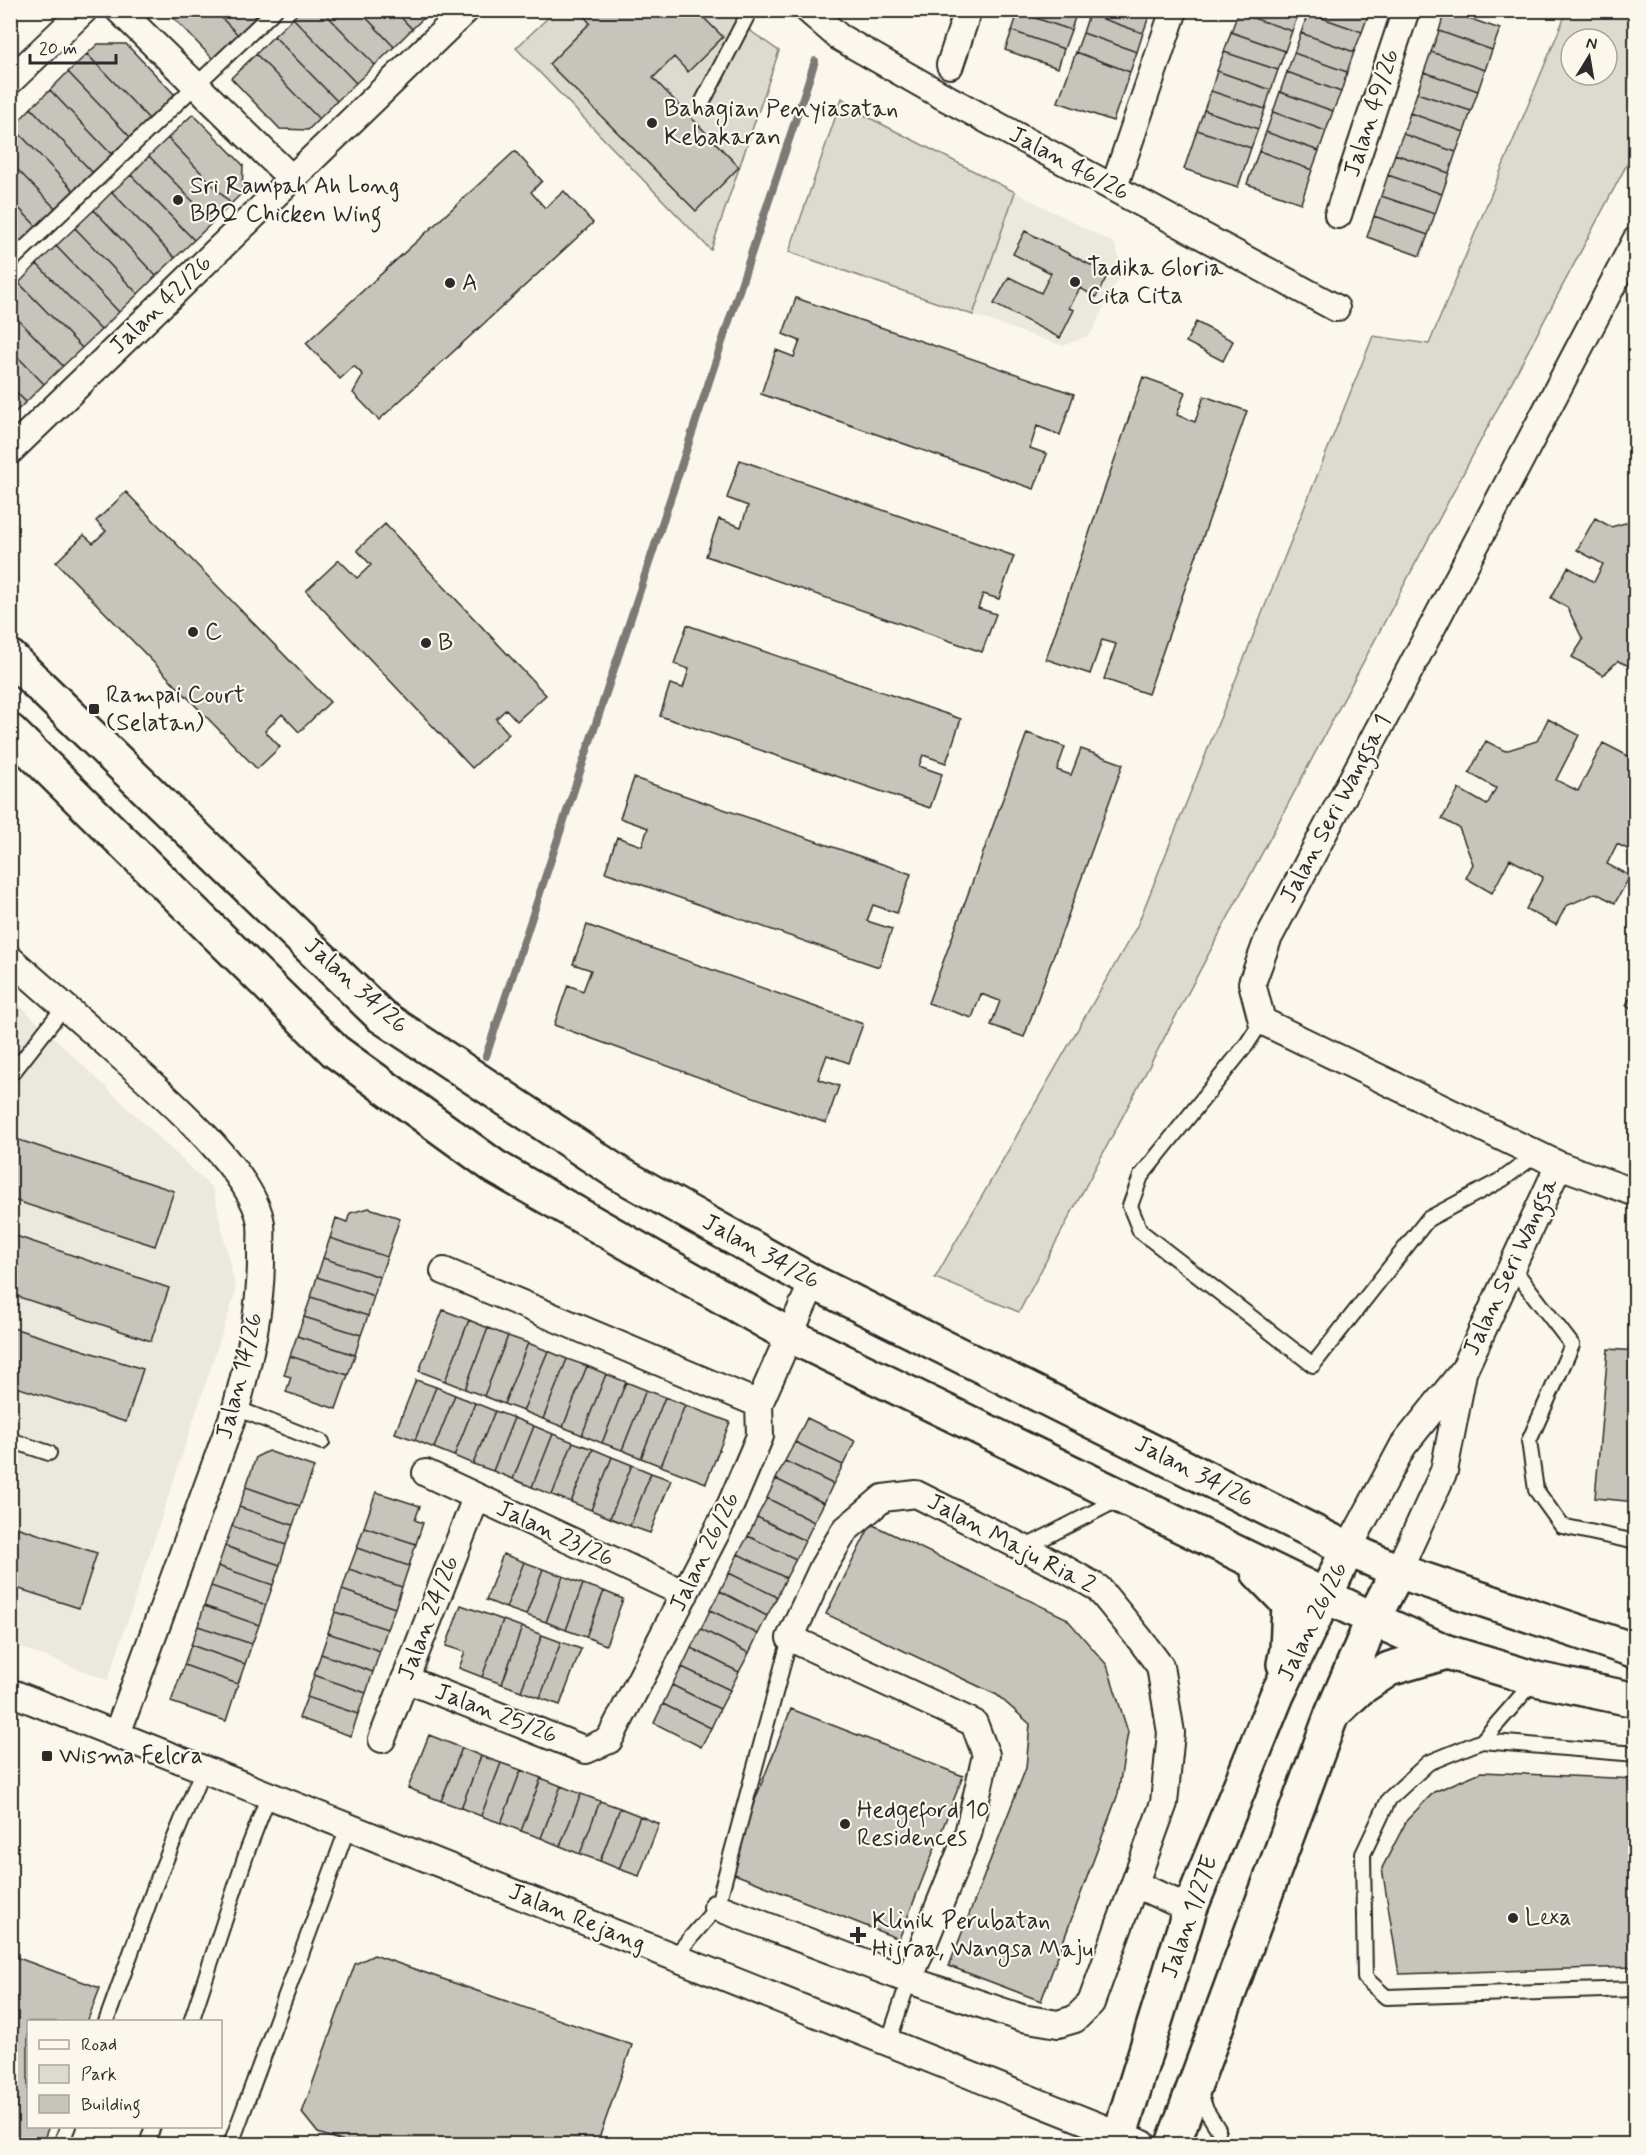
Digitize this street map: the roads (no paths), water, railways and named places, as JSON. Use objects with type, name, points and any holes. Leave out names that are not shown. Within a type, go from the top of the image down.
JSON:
[{"type":"main road","name":"Jalan 34/26","points":[[10,657],[381,1016],[618,1173],[813,1282],[1348,1549],[1398,1571],[1635,1651]]},
{"type":"main road","points":[[10,731],[335,1052],[495,1167],[789,1335],[1373,1619],[1447,1652],[1536,1679],[1635,1700]]},
{"type":"main road","name":"Jalan 26/26","points":[[1278,1695],[1348,1549]]},
{"type":"main road","points":[[1231,1550],[1261,1574],[1289,1604],[1287,1650],[1278,1695]]},
{"type":"main road","points":[[1173,2145],[1332,1714],[1373,1619],[1398,1571]]},
{"type":"main road","points":[[1332,1714],[1359,1689],[1389,1670],[1447,1652]]},
{"type":"main road","name":"Jalan 1/27E","points":[[1127,2141],[1190,1909],[1278,1695]]},
{"type":"street","points":[[10,81],[84,10]]},
{"type":"street","points":[[119,10],[292,179]]},
{"type":"street","name":"Jalan 42/26","points":[[10,451],[466,10]]},
{"type":"street","name":"Jalan 46/26","points":[[808,10],[839,37],[941,95],[1336,308]]},
{"type":"street","points":[[950,66],[968,10]]},
{"type":"street","points":[[1114,187],[1174,10]]},
{"type":"street","name":"Jalan 49/26","points":[[1338,215],[1406,10]]},
{"type":"street","name":"Jalan Seri Wangsa 1","points":[[1262,1021],[1252,983],[1268,939],[1635,240]]},
{"type":"street","name":"Jalan 14/26","points":[[10,958],[178,1108],[230,1166],[250,1193],[261,1222],[258,1312],[236,1408],[117,1734]]},
{"type":"street","points":[[1262,1021],[1548,1160],[1635,1193]]},
{"type":"street","name":"Jalan Seri Wangsa","points":[[1348,1549],[1403,1446],[1464,1370],[1512,1267],[1548,1160]]},
{"type":"street","points":[[444,1271],[759,1404]]},
{"type":"street","name":"Jalan 26/26","points":[[586,1750],[609,1740],[731,1504],[760,1436],[759,1404],[813,1282]]},
{"type":"street","name":"Jalan Seri Wangsa","points":[[1398,1571],[1444,1471],[1464,1370]]},
{"type":"street","name":"Jalan 23/26","points":[[426,1473],[685,1594]]},
{"type":"street","name":"Jalan Maju Ria 2","points":[[717,1907],[909,1980],[1022,2018],[1058,2024],[1075,2019],[1091,2003],[1164,1803],[1171,1733],[1160,1666],[1098,1588],[916,1494],[883,1498],[845,1530],[823,1567],[790,1638]]},
{"type":"street","name":"Jalan 24/26","points":[[382,1739],[476,1498]]},
{"type":"street","points":[[790,1638],[974,1723],[986,1755],[968,1834],[909,1980]]},
{"type":"street","name":"Jalan 25/26","points":[[405,1679],[586,1750]]},
{"type":"street","name":"Jalan Rejang","points":[[10,1692],[1127,2141]]},
{"type":"street","points":[[1135,1884],[1190,1909]]},
{"type":"lane","points":[[10,262],[275,10]]},
{"type":"lane","points":[[703,101],[750,10]]},
{"type":"lane","points":[[10,1073],[14,1071],[64,1006]]},
{"type":"lane","points":[[1262,1021],[1247,1044],[1141,1176],[1130,1206],[1140,1231],[1313,1365],[1428,1219],[1503,1179],[1548,1160]]},
{"type":"lane","points":[[1512,1267],[1572,1345],[1529,1441],[1536,1490],[1562,1526],[1635,1542]]},
{"type":"lane","points":[[236,1408],[322,1442]]},
{"type":"lane","points":[[10,1440],[49,1453]]},
{"type":"lane","points":[[1024,1548],[1123,1497]]},
{"type":"lane","points":[[674,1957],[717,1907],[790,1638]]},
{"type":"lane","points":[[1536,1679],[1482,1741],[1428,1763],[1389,1799],[1363,1854],[1365,1978],[1386,1996],[1635,1989]]},
{"type":"lane","points":[[1482,1741],[1635,1754]]},
{"type":"lane","points":[[107,2020],[155,1886],[203,1769]]},
{"type":"lane","points":[[192,2020],[248,1849],[269,1795]]},
{"type":"lane","points":[[231,2145],[348,1827]]},
{"type":"lane","points":[[888,2043],[909,1980]]},
{"type":"lane","points":[[1196,2083],[1206,2110],[1218,2129]]},
{"type":"lane","points":[[61,2145],[68,2128]]},
{"type":"lane","points":[[147,2145],[153,2128]]},
{"type":"waterway","points":[[486,1056],[815,61]]},
{"type":"place","name":"Bahagian Penyiasatan Kebakaran","points":[[652,123]]},
{"type":"place","name":"Sri Rampah Ah Long BBQ Chicken Wing","points":[[178,200]]},
{"type":"place","name":"Tadika Gloria Cita Cita","points":[[1075,282]]},
{"type":"place","name":"A","points":[[450,283]]},
{"type":"place","name":"C","points":[[193,632]]},
{"type":"place","name":"B","points":[[426,643]]},
{"type":"place","name":"Rampai Court (Selatan)","points":[[94,709]]},
{"type":"place","name":"Wisma Felcra","points":[[47,1756]]},
{"type":"place","name":"Hedgeford 10 Residences","points":[[845,1824]]},
{"type":"place","name":"Lexa","points":[[1513,1918]]},
{"type":"place","name":"Klinik Perubatan Hijraa, Wangsa Maju","points":[[858,1935]]}]
